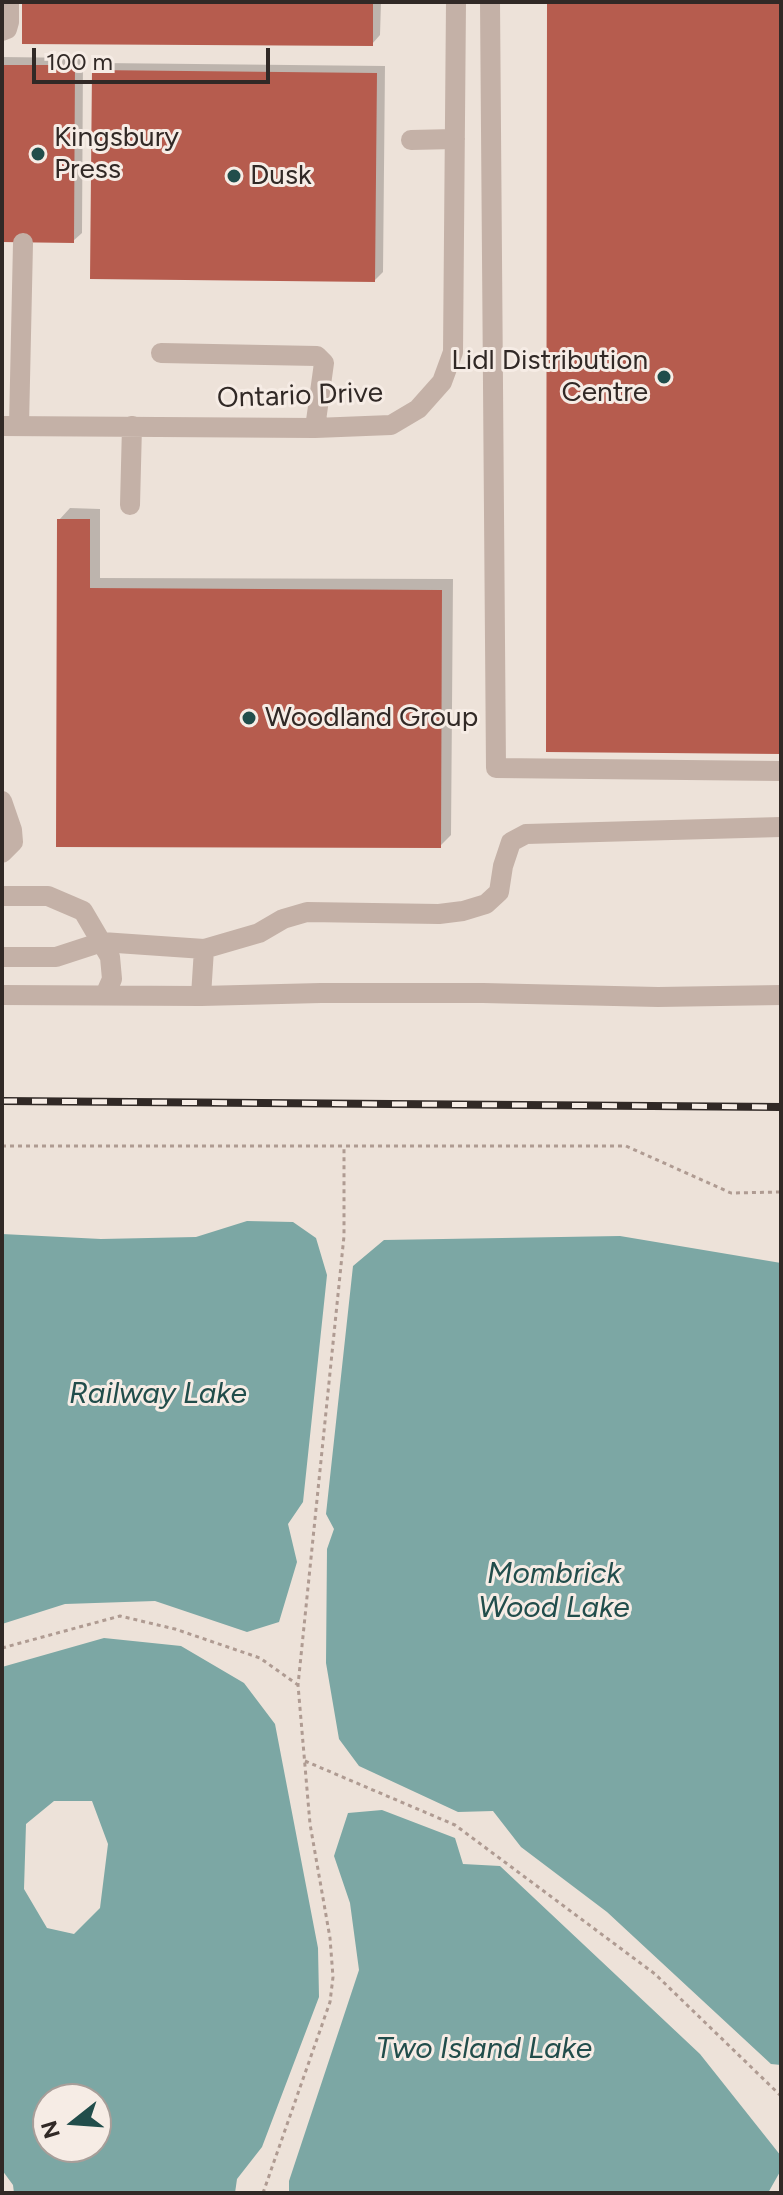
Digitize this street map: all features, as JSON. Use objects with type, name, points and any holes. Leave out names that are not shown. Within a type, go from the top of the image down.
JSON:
[{"type":"street","points":[[2,31],[7,29],[9,22],[9,2]]},
{"type":"street","name":"Ontario Drive","points":[[10,426],[315,428],[391,425],[418,409],[442,382],[453,352],[456,2]]},
{"type":"street","points":[[490,2],[496,768],[781,771]]},
{"type":"street","points":[[411,140],[455,139]]},
{"type":"street","points":[[10,426],[23,243]]},
{"type":"street","points":[[161,353],[317,356],[324,363],[315,428]]},
{"type":"street","points":[[130,505],[132,426]]},
{"type":"street","points":[[2,801],[13,842],[2,853]]},
{"type":"street","points":[[2,957],[56,957],[102,942],[204,949],[259,933],[283,919],[307,912],[439,914],[463,911],[486,904],[499,892],[511,842],[526,834],[781,827]]},
{"type":"street","points":[[2,896],[48,896],[83,911],[110,957],[112,979],[105,995]]},
{"type":"street","points":[[201,996],[204,949]]},
{"type":"street","points":[[2,995],[781,995]]},
{"type":"path","points":[[2,1146],[626,1146],[731,1193],[781,1192]]},
{"type":"path","points":[[263,2193],[330,2002],[333,1977],[330,1938],[310,1824],[298,1685],[344,1236],[344,1146]]},
{"type":"path","points":[[2,1648],[120,1616],[175,1629],[260,1658],[298,1685]]},
{"type":"path","points":[[305,1761],[455,1825],[655,1974],[781,2096]]},
{"type":"water","name":"Railway Lake","points":[[247,1221],[293,1222],[316,1238],[327,1275],[303,1502],[288,1524],[297,1562],[279,1622],[247,1632],[155,1601],[65,1604],[2,1624],[2,1234],[101,1239],[196,1237]]},
{"type":"water","name":"Mombrick Wood Lake","points":[[620,1236],[781,1263],[781,2065],[771,2064],[607,1912],[521,1847],[493,1811],[458,1812],[359,1766],[339,1739],[326,1663],[327,1549],[334,1529],[326,1514],[353,1266],[384,1240]]},
{"type":"water","points":[[104,1638],[181,1646],[244,1683],[275,1724],[318,1948],[319,1997],[262,2147],[237,2179],[235,2193],[14,2193],[13,2185],[2,2170],[2,1667]],"holes":[[[54,1801],[92,1801],[108,1844],[100,1908],[74,1934],[47,1928],[24,1889],[26,1824]]]},
{"type":"water","name":"Two Island Lake","points":[[382,1810],[455,1838],[463,1864],[500,1866],[700,2054],[781,2156],[781,2170],[768,2193],[289,2193],[289,2181],[359,1970],[350,1903],[334,1856],[348,1813]]},
{"type":"building","points":[[22,2],[373,2],[373,46],[22,44]]},
{"type":"building","name":"Lidl Distribution Centre","points":[[547,2],[781,2],[781,754],[546,752]]},
{"type":"building","name":"Kingsbury Press","points":[[2,65],[75,65],[74,243],[2,242]]},
{"type":"building","name":"Dusk","points":[[92,70],[377,73],[375,282],[90,279]]},
{"type":"building","name":"Woodland Group","points":[[57,519],[90,519],[90,588],[442,590],[441,848],[56,847]]},
{"type":"railway","points":[[2,1101],[781,1107]]},
{"type":"place","name":"Kingsbury Press","points":[[38,154]]},
{"type":"place","name":"Dusk","points":[[234,176]]},
{"type":"place","name":"Lidl Distribution Centre","points":[[664,377]]},
{"type":"place","name":"Woodland Group","points":[[249,718]]}]
